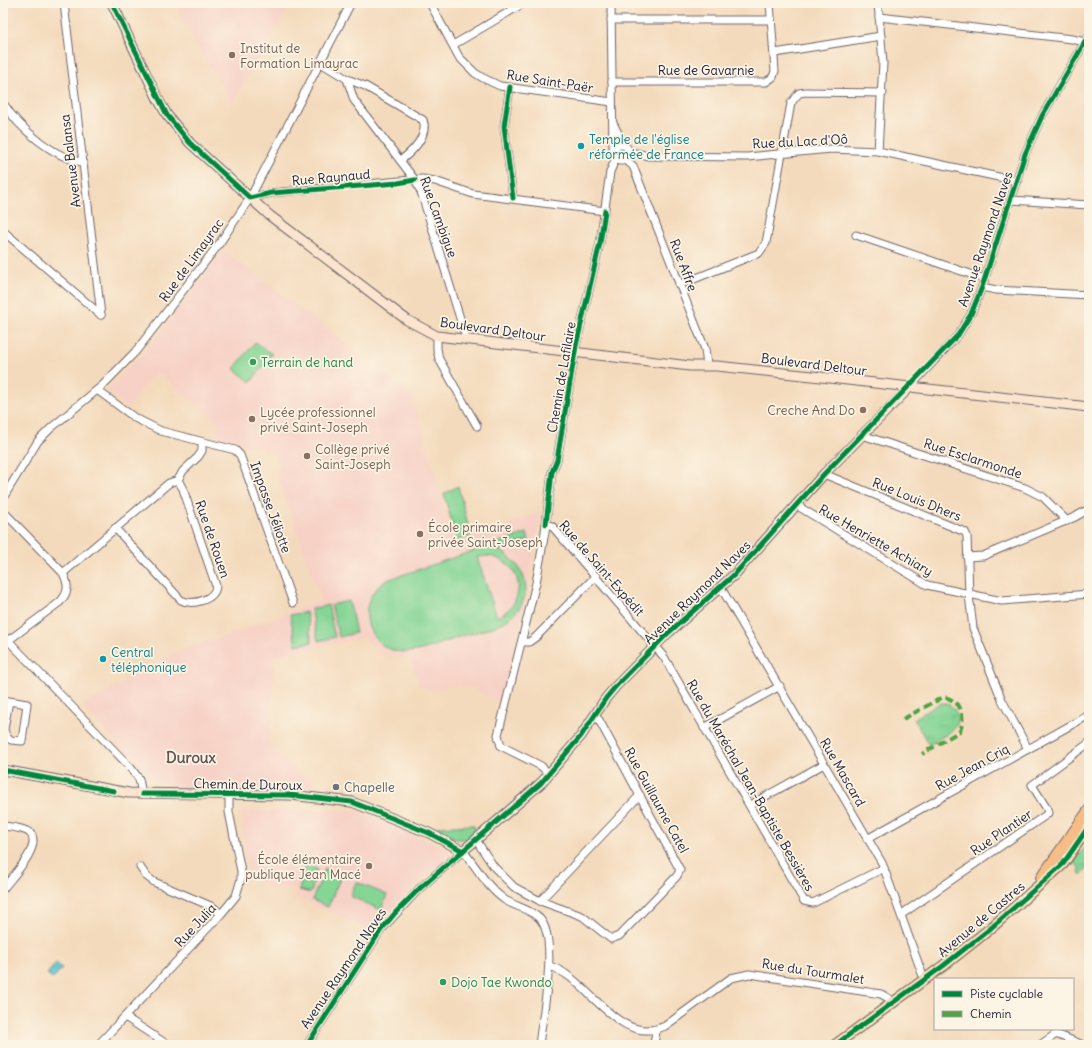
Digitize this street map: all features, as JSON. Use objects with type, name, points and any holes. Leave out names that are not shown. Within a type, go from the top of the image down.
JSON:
[{"type":"main road","name":"Avenue de Castres","points":[[1033,889],[1089,810]]},
{"type":"main road","name":"Avenue de Castres","points":[[835,1045],[892,1004],[991,928],[1033,889],[1063,864],[1089,826]]},
{"type":"street","name":"Avenue Balansa","points":[[3,231],[101,315],[64,3]]},
{"type":"street","name":"Boulevard Deltour","points":[[112,3],[167,115],[190,143],[250,198],[407,320],[437,336],[467,341],[575,353],[1089,407]]},
{"type":"street","name":"Rue de Limayrac","points":[[3,498],[38,441],[51,428],[113,376],[153,331],[211,256],[250,198],[319,62],[351,3]]},
{"type":"street","name":"Rue Saint-Paër","points":[[430,3],[459,57],[475,73],[491,82],[510,87],[612,102]]},
{"type":"street","points":[[453,45],[524,3]]},
{"type":"street","points":[[611,3],[612,121],[613,152],[615,160],[621,162],[626,160],[630,152],[624,145],[612,121]]},
{"type":"street","name":"Rue de Gavarnie","points":[[612,82],[766,82],[773,77],[775,71],[775,53],[770,3]]},
{"type":"street","points":[[878,3],[883,93],[878,151]]},
{"type":"street","points":[[879,17],[1072,39],[1088,37]]},
{"type":"street","points":[[611,20],[771,20]]},
{"type":"street","points":[[775,53],[881,36]]},
{"type":"street","name":"Avenue Raymond Naves","points":[[307,1045],[381,930],[419,889],[549,774],[581,736],[616,686],[655,646],[745,563],[824,474],[909,388],[958,335],[971,314],[985,279],[1033,133],[1088,37]]},
{"type":"street","points":[[319,62],[347,79],[365,86],[423,120],[425,124],[423,135],[408,155],[401,160]]},
{"type":"street","name":"Rue Cambigue","points":[[347,79],[354,100],[401,160],[415,180],[421,192],[467,341]]},
{"type":"street","points":[[510,87],[504,126],[513,198]]},
{"type":"street","points":[[678,285],[759,253],[763,249],[766,243],[791,103],[799,93],[883,93]]},
{"type":"street","points":[[3,103],[22,126],[36,139],[67,158],[82,162]]},
{"type":"street","points":[[613,152],[616,146],[624,145]]},
{"type":"street","name":"Rue du Lac d'Oô","points":[[630,152],[644,156],[747,156],[831,149],[878,151],[1017,181]]},
{"type":"street","points":[[636,173],[638,163],[644,156]]},
{"type":"street","name":"Chemin de Lafilaire","points":[[549,774],[541,766],[501,746],[498,741],[499,729],[536,583],[546,524],[552,472],[557,460],[575,353],[600,243],[610,172],[615,160]]},
{"type":"street","name":"Rue Affre","points":[[626,160],[633,166],[636,173],[678,285],[705,349],[707,366]]},
{"type":"street","name":"Rue Raynaud","points":[[250,198],[271,193],[398,183],[415,180],[435,181],[474,194],[605,211]]},
{"type":"street","points":[[1010,200],[1089,205]]},
{"type":"street","points":[[856,235],[985,279]]},
{"type":"street","points":[[982,287],[996,290],[1089,295]]},
{"type":"street","points":[[437,336],[439,359],[477,426]]},
{"type":"street","name":"Impasse Jéliotte","points":[[98,390],[145,424],[161,431],[202,443],[235,450],[240,455],[293,603]]},
{"type":"street","name":"Rue Esclarmonde","points":[[862,435],[1025,488],[1043,497],[1067,520]]},
{"type":"street","points":[[63,573],[169,484],[178,480],[183,471],[198,457],[202,451],[202,443]]},
{"type":"street","name":"Rue Louis Dhers","points":[[824,474],[962,530],[967,536],[969,595],[973,628],[1002,700],[1028,749]]},
{"type":"street","name":"Rue de Rouen","points":[[115,528],[181,600],[192,603],[212,596],[216,592],[216,586],[183,489],[178,480]]},
{"type":"street","name":"Rue Henriette Achiary","points":[[796,505],[922,583],[969,595],[1002,601],[1089,594]]},
{"type":"street","points":[[967,557],[983,556],[1067,520],[1089,508]]},
{"type":"street","points":[[3,511],[63,573],[68,582],[66,596],[9,640]]},
{"type":"street","name":"Rue de Saint-Expédit","points":[[546,524],[552,526],[655,646]]},
{"type":"street","points":[[522,642],[529,642],[536,637],[596,576]]},
{"type":"street","name":"Rue Mascard","points":[[720,586],[780,686],[884,868],[902,914],[924,979]]},
{"type":"street","points":[[3,634],[132,768],[139,779],[142,794]]},
{"type":"street","name":"Rue du Maréchal Jean-Baptiste Bessières","points":[[655,646],[664,657],[806,903],[813,903],[884,868]]},
{"type":"street","points":[[704,728],[780,686]]},
{"type":"street","points":[[6,700],[27,704],[22,741],[11,740],[6,737],[4,730],[6,700]]},
{"type":"street","name":"Rue Jean Criq","points":[[867,839],[1089,715]]},
{"type":"street","name":"Rue Guillaume Catel","points":[[540,900],[582,916],[589,920],[608,937],[614,939],[620,936],[679,873],[679,866],[600,720],[594,716]]},
{"type":"street","name":"Rue Plantier","points":[[902,914],[1046,815],[1048,813],[1047,809],[1032,786],[1089,743]]},
{"type":"street","points":[[750,805],[824,764]]},
{"type":"street","name":"Chemin de Duroux","points":[[3,770],[114,791],[142,794],[290,794],[358,803],[429,833],[463,851]]},
{"type":"street","name":"Rue Julia","points":[[98,1045],[221,914],[236,896],[241,879],[241,871],[229,812],[229,794]]},
{"type":"street","points":[[476,840],[494,867],[506,881],[518,890],[540,900],[640,795]]},
{"type":"street","points":[[3,826],[26,830],[33,837],[34,844],[30,853],[3,889]]},
{"type":"street","points":[[463,851],[498,894],[540,919],[544,925],[549,942],[549,966],[539,1045]]},
{"type":"street","points":[[140,867],[146,876],[154,882],[213,907],[221,914]]},
{"type":"street","points":[[549,966],[557,968],[621,1022],[637,1029],[656,1030],[654,1045]]},
{"type":"street","name":"Rue du Tourmalet","points":[[656,1030],[731,978],[749,974],[881,994],[888,998],[892,1004]]},
{"type":"street","points":[[124,1017],[168,1045]]},
{"type":"street","points":[[1040,1045],[1056,1034],[1083,1045]]},
{"type":"shaded area","name":"Institut de Formation Limayrac","points":[[173,3],[291,3],[232,104]]},
{"type":"shaded area","points":[[224,251],[352,348],[411,397],[420,423],[455,545],[541,512],[528,588],[502,702],[468,687],[450,686],[432,690],[419,685],[411,660],[385,655],[362,638],[274,656],[271,725],[268,745],[298,771],[317,784],[314,788],[171,787],[163,784],[146,773],[81,706],[170,654],[234,633],[321,600],[276,472],[281,469],[273,451],[243,445],[238,441],[211,436],[221,424],[157,372],[127,408],[108,390],[138,357],[140,358]]},
{"type":"shaded area","name":"École élémentaire publique Jean Macé","points":[[357,810],[449,850],[448,858],[411,889],[373,931],[295,897],[296,888],[276,888],[249,878],[240,811]]},
{"type":"green space","name":"Terrain de hand","points":[[255,342],[272,354],[251,382],[234,369]]},
{"type":"green space","points":[[458,486],[471,536],[457,541],[444,494]]},
{"type":"green space","points":[[527,533],[529,540],[498,550],[515,563],[521,571],[526,589],[524,598],[520,607],[512,616],[488,629],[420,650],[409,652],[388,648],[379,642],[372,634],[367,618],[367,607],[371,596],[378,587],[387,580]],"holes":[[[489,556],[501,560],[510,566],[515,574],[518,584],[518,593],[514,602],[507,611],[497,617],[477,557]]]},
{"type":"green space","points":[[349,601],[356,633],[339,637],[331,605]]},
{"type":"green space","points":[[328,605],[335,637],[318,641],[311,609]]},
{"type":"green space","points":[[306,612],[312,642],[296,645],[290,615]]},
{"type":"green space","points":[[940,703],[948,704],[954,709],[958,721],[951,731],[929,745],[914,719]]},
{"type":"green space","points":[[473,825],[476,830],[466,839],[457,839],[439,832],[437,827]]},
{"type":"green space","points":[[1089,843],[1089,865],[1081,875],[1079,873],[1080,869],[1074,861]]},
{"type":"green space","points":[[305,866],[317,869],[311,893],[299,890]]},
{"type":"green space","points":[[325,869],[341,876],[328,907],[312,900]]},
{"type":"green space","points":[[356,882],[387,895],[381,910],[350,896]]},
{"type":"water","points":[[56,963],[62,968],[53,979],[47,974]]},
{"type":"marked path","points":[[903,719],[943,697],[954,701],[958,705],[962,714],[962,725],[960,731],[922,754]]},
{"type":"cycle path","points":[[112,3],[167,115],[190,143],[250,198],[271,193],[398,183],[415,180]]},
{"type":"cycle path","points":[[307,1045],[381,930],[396,912],[419,889],[541,783],[581,736],[606,698],[616,686],[668,633],[734,575],[824,474],[958,335],[971,314],[982,287],[1025,154],[1042,116],[1089,35]]},
{"type":"cycle path","points":[[510,87],[504,126],[513,198]]},
{"type":"cycle path","points":[[546,524],[552,472],[557,460],[576,346],[600,243],[605,211]]},
{"type":"cycle path","points":[[3,770],[114,791]]},
{"type":"cycle path","points":[[142,794],[290,795],[352,802],[429,833],[463,851]]},
{"type":"cycle path","points":[[835,1045],[943,966],[991,928],[1063,864],[1089,826]]},
{"type":"place","name":"Institut de Formation Limayrac","points":[[232,55]]},
{"type":"place","name":"Temple de l'église réformée de France","points":[[581,146]]},
{"type":"place","name":"Terrain de hand","points":[[253,362]]},
{"type":"place","name":"Creche And Do","points":[[863,410]]},
{"type":"place","name":"Lycée professionnel privé Saint-Joseph","points":[[252,419]]},
{"type":"place","name":"Collège privé Saint-Joseph","points":[[307,456]]},
{"type":"place","name":"École primaire privée Saint-Joseph","points":[[420,534]]},
{"type":"place","name":"Central téléphonique","points":[[103,659]]},
{"type":"place","name":"Chapelle","points":[[336,787]]},
{"type":"place","name":"École élémentaire publique Jean Macé","points":[[369,866]]},
{"type":"place","name":"Dojo Tae Kwondo","points":[[443,982]]},
{"type":"district","name":"Duroux","points":[[191,758]]}]
